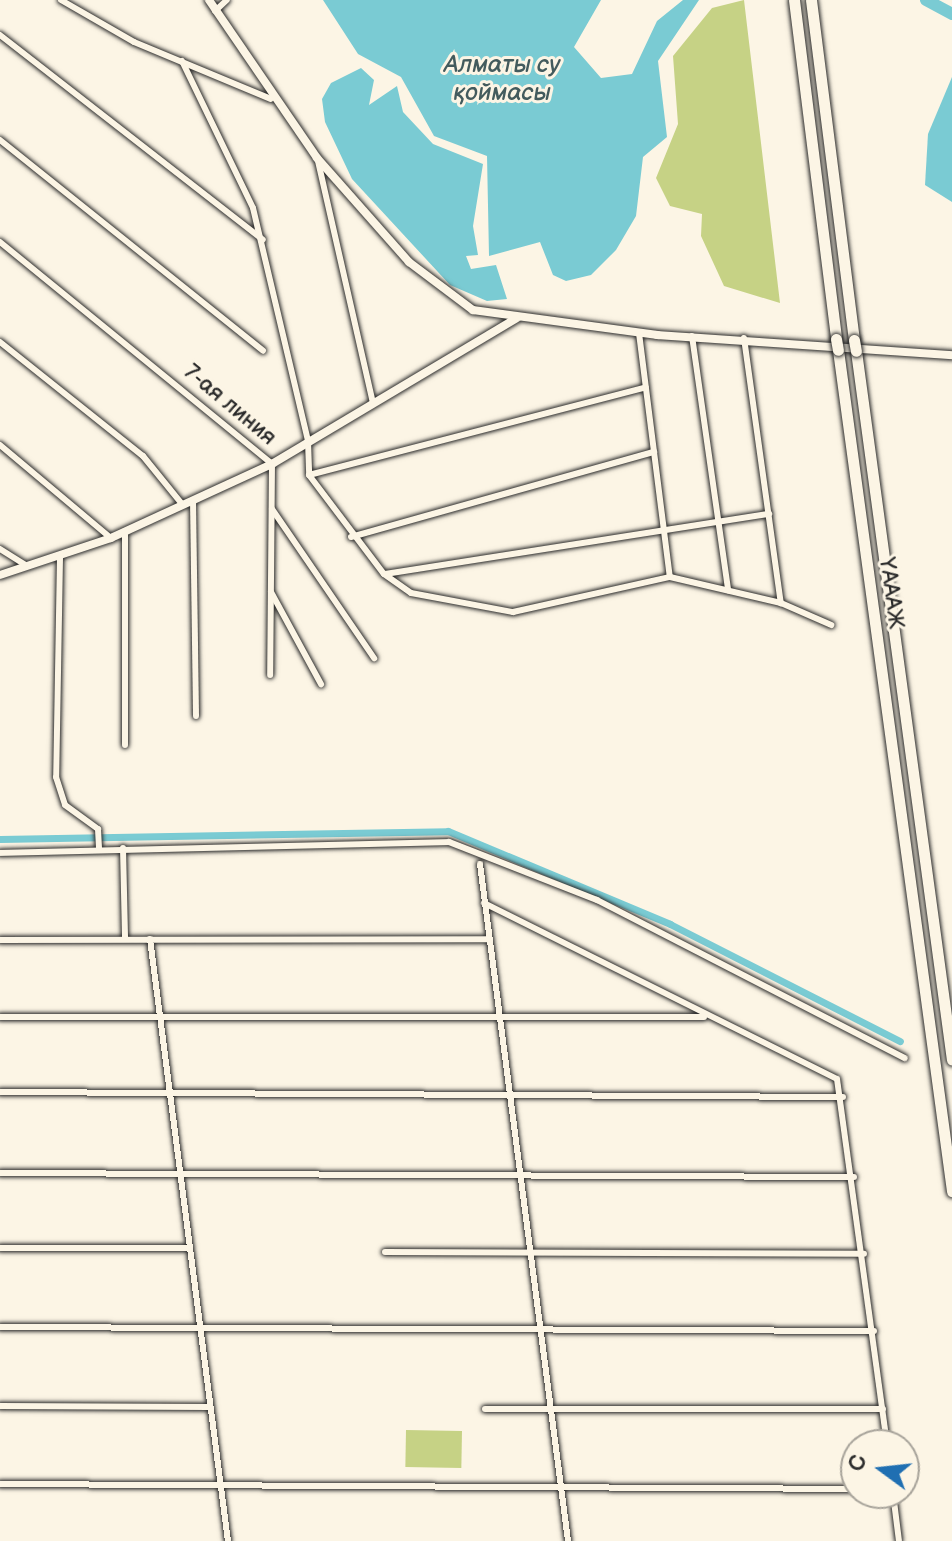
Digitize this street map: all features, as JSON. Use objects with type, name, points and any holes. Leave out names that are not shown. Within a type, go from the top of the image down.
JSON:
[{"type":"highway","name":"ҮАААЖ","points":[[794,0],[837,344],[952,1191]]},
{"type":"highway","name":"ҮАААЖ","points":[[811,0],[952,1060]]},
{"type":"street","points":[[61,0],[182,61],[271,99]]},
{"type":"street","points":[[209,0],[271,99],[317,158],[409,262],[454,300],[518,317],[583,319],[639,333],[952,355]]},
{"type":"street","points":[[215,11],[227,0]]},
{"type":"street","points":[[0,35],[263,240]]},
{"type":"street","points":[[182,61],[263,240],[308,441],[309,475],[351,537],[384,574],[411,593],[513,612],[670,577],[781,603],[831,625]]},
{"type":"street","points":[[0,140],[263,351]]},
{"type":"street","points":[[317,158],[373,403]]},
{"type":"street","name":"7-ая линия","points":[[0,242],[272,464],[270,675]]},
{"type":"street","points":[[0,575],[60,558],[111,538],[272,464],[518,317]]},
{"type":"street","points":[[639,333],[670,577]]},
{"type":"street","points":[[692,336],[728,590]]},
{"type":"street","points":[[744,338],[781,603]]},
{"type":"street","points":[[0,342],[143,456],[182,504]]},
{"type":"street","points":[[309,475],[646,387]]},
{"type":"street","points":[[0,445],[111,538]]},
{"type":"street","points":[[351,537],[654,452]]},
{"type":"street","points":[[193,500],[196,716]]},
{"type":"street","points":[[272,509],[374,658]]},
{"type":"street","points":[[384,574],[769,514]]},
{"type":"street","points":[[125,531],[125,745]]},
{"type":"street","points":[[0,549],[29,567]]},
{"type":"street","points":[[60,558],[56,777],[65,805],[98,829],[99,846]]},
{"type":"street","points":[[269,589],[321,684]]},
{"type":"street","points":[[0,853],[99,846],[449,842],[597,900],[905,1058]]},
{"type":"street","points":[[123,848],[125,939]]},
{"type":"street","points":[[480,864],[568,1541]]},
{"type":"street","points":[[484,903],[829,1074],[843,1097],[885,1429]]},
{"type":"street","points":[[150,939],[228,1541]]},
{"type":"street","points":[[0,940],[488,939]]},
{"type":"street","points":[[0,1017],[709,1017]]},
{"type":"street","points":[[0,1092],[843,1097]]},
{"type":"street","points":[[0,1173],[179,1170],[854,1177]]},
{"type":"street","points":[[0,1248],[189,1248]]},
{"type":"street","points":[[385,1252],[864,1254]]},
{"type":"street","points":[[0,1327],[874,1331]]},
{"type":"street","points":[[0,1406],[209,1407]]},
{"type":"street","points":[[485,1409],[883,1409]]},
{"type":"street","points":[[0,1484],[840,1489]]},
{"type":"street","points":[[895,1509],[899,1541]]},
{"type":"green space","points":[[744,0],[780,303],[724,286],[701,236],[702,214],[670,206],[656,178],[678,124],[673,56],[712,8]]},
{"type":"green space","points":[[406,1430],[462,1431],[461,1468],[405,1467]]},
{"type":"water","name":"Алматы су қоймасы","points":[[323,0],[601,0],[574,47],[601,78],[632,74],[657,21],[683,0],[699,0],[658,61],[667,137],[643,157],[636,216],[616,250],[591,275],[566,281],[553,275],[540,242],[489,256],[487,156],[434,136],[401,77],[358,54]]},
{"type":"water","points":[[361,68],[374,80],[369,105],[397,86],[403,112],[433,144],[483,164],[473,226],[478,255],[466,256],[471,269],[496,265],[507,299],[487,301],[450,285],[352,179],[325,122],[322,99],[331,83]]},
{"type":"water","points":[[952,77],[952,202],[925,185],[928,134]]},
{"type":"waterway","points":[[926,0],[952,14]]},
{"type":"waterway","points":[[0,839],[448,831],[670,924],[900,1041]]}]
